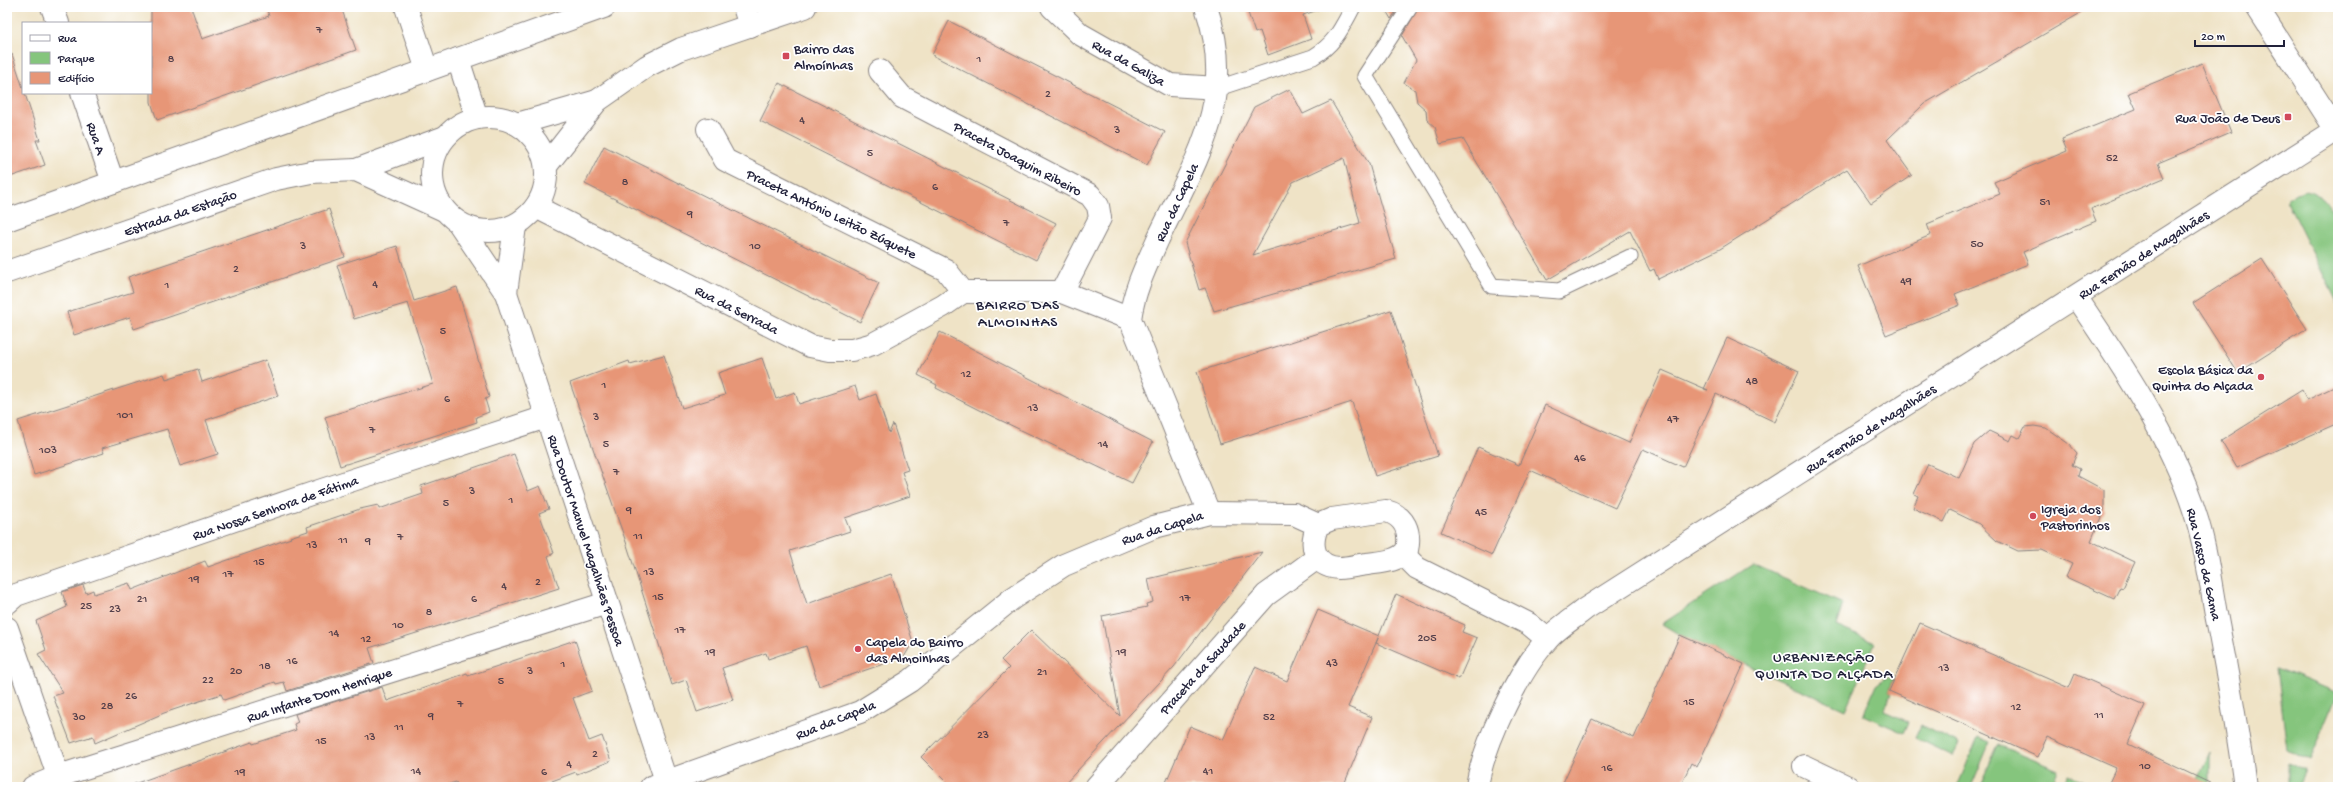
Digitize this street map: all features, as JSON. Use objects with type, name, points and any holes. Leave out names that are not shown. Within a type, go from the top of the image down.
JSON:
[{"type":"street","points":[[52,7],[58,22]]},
{"type":"street","points":[[406,7],[428,70]]},
{"type":"street","points":[[7,220],[604,7]]},
{"type":"street","points":[[546,166],[597,101],[647,66],[747,16],[805,7]]},
{"type":"street","name":"Rua da Galiza","points":[[1052,7],[1080,34],[1170,85],[1218,88]]},
{"type":"street","name":"Rua da Capela","points":[[662,785],[860,712],[910,681],[1013,598],[1064,565],[1154,528],[1209,513],[1130,319],[1133,298],[1142,274],[1204,142],[1213,117],[1218,88],[1218,62],[1215,38],[1206,7]]},
{"type":"street","points":[[2257,7],[2337,131]]},
{"type":"street","points":[[458,59],[477,118]]},
{"type":"street","name":"Praceta Joaquim Ribeiro","points":[[880,70],[902,97],[1090,195],[1098,206],[1100,218],[1062,292]]},
{"type":"street","name":"Rua A","points":[[82,94],[113,182]]},
{"type":"street","points":[[517,124],[597,101]]},
{"type":"street","name":"Estrada da Estação","points":[[477,118],[503,118],[517,124],[531,134],[541,149],[546,166],[546,185],[536,207],[515,226],[489,232],[475,230],[460,225],[444,210],[434,193],[431,173],[435,154],[445,137],[458,126],[477,118]]},
{"type":"street","name":"Praceta António Leitão Zúquete","points":[[708,128],[725,160],[946,270],[963,292]]},
{"type":"street","name":"Rua Fernão de Magalhães","points":[[1477,787],[1480,767],[1496,726],[1519,681],[1547,639],[1585,609],[2337,131]]},
{"type":"street","name":"Estrada da Estação","points":[[7,272],[276,178],[311,172],[356,170],[445,137]]},
{"type":"street","name":"Estrada da Estação","points":[[356,170],[444,210]]},
{"type":"street","name":"Rua da Serrada","points":[[536,207],[810,346],[830,350],[852,350],[873,344],[942,306],[963,292]]},
{"type":"street","name":"Rua Doutor Manuel Magalhães Pessoa","points":[[460,225],[506,293],[607,603],[662,785]]},
{"type":"street","name":"Rua Doutor Manuel Magalhães Pessoa","points":[[506,293],[515,226]]},
{"type":"street","points":[[963,292],[1062,292],[1130,319]]},
{"type":"street","name":"Rua Vasco da Gama","points":[[2076,297],[2116,356],[2157,428],[2178,469],[2196,514],[2238,726],[2245,787]]},
{"type":"street","name":"Rua Nossa Senhora de Fátima","points":[[7,603],[16,595],[322,490],[546,417]]},
{"type":"street","points":[[1386,511],[1395,514],[1403,522],[1408,531],[1409,541],[1404,555],[1396,559],[1340,568],[1329,566],[1317,558],[1312,548],[1313,538],[1318,525],[1332,519],[1386,511]]},
{"type":"street","points":[[1209,513],[1294,514],[1318,525]]},
{"type":"street","points":[[1404,555],[1417,568],[1529,624],[1547,639]]},
{"type":"street","name":"Praceta da Saudade","points":[[1096,787],[1266,595],[1317,558]]},
{"type":"street","name":"Rua Infante Dom Henrique","points":[[33,787],[61,781],[607,603]]},
{"type":"street","points":[[7,628],[61,781]]},
{"type":"street","points":[[1804,766],[1848,787]]},
{"type":"lane","points":[[1218,88],[1313,57],[1327,49],[1335,39],[1353,7]]},
{"type":"lane","points":[[1410,7],[1365,76],[1492,286],[1560,291],[1630,257]]},
{"type":"green space","points":[[2305,190],[2321,197],[2332,210],[2337,220],[2339,247],[2338,304],[2286,200]]},
{"type":"green space","points":[[1753,564],[1843,604],[1836,626],[1875,643],[1845,710],[1680,635],[1662,624]]},
{"type":"green space","points":[[2277,668],[2338,693],[2310,761],[2287,750]]},
{"type":"green space","points":[[1885,678],[1894,678],[1889,691],[1892,693],[1884,711],[1909,722],[1904,733],[1863,715],[1876,685]]},
{"type":"green space","points":[[1921,725],[1959,744],[1953,756],[1915,738]]},
{"type":"green space","points":[[1978,737],[1990,742],[1971,787],[1957,787]]},
{"type":"green space","points":[[1998,745],[2058,770],[2051,787],[1979,787]]},
{"type":"green space","points":[[2210,753],[2210,787],[2194,787]]},
{"type":"green space","points":[[2288,762],[2306,770],[2299,787],[2288,787]]},
{"type":"green space","points":[[2068,774],[2098,787],[2062,787]]},
{"type":"building","points":[[151,7],[191,7],[202,39],[269,16],[266,7],[341,7],[356,50],[157,120],[151,102]]},
{"type":"building","points":[[1246,7],[1318,7],[1318,10],[1303,15],[1311,39],[1268,55],[1260,31],[1255,33]]},
{"type":"building","points":[[1384,7],[1399,7],[1391,19]]},
{"type":"building","points":[[1419,7],[2091,7],[1924,104],[1887,140],[1912,175],[1871,203],[1847,169],[1720,249],[1658,279],[1654,269],[1650,271],[1630,231],[1547,280],[1463,139],[1440,144],[1435,127],[1427,120],[1426,110],[1417,102],[1415,90],[1404,83],[1416,60],[1402,36]]},
{"type":"building","points":[[949,21],[1165,132],[1147,165],[932,55]]},
{"type":"building","points":[[12,54],[22,85],[22,94],[25,94],[40,140],[36,140],[45,165],[7,178],[7,55]]},
{"type":"building","points":[[2202,63],[2231,132],[2158,163],[2164,178],[2091,209],[2096,221],[2023,252],[2028,264],[1955,294],[1960,305],[1886,335],[1858,266],[1931,235],[1927,224],[2000,194],[1994,182],[2067,151],[2062,139],[2136,109],[2129,93]]},
{"type":"building","points":[[779,83],[1056,223],[1036,260],[760,121]]},
{"type":"building","points":[[1290,89],[1303,114],[1331,101],[1369,164],[1396,259],[1214,311],[1205,288],[1199,290],[1185,243],[1254,107]],"holes":[[[1344,158],[1360,223],[1253,255],[1293,182]]]},
{"type":"building","points":[[604,146],[879,283],[860,322],[585,184]]},
{"type":"building","points":[[329,209],[345,257],[134,329],[130,317],[74,335],[67,312],[133,292],[128,277]]},
{"type":"building","points":[[397,246],[414,301],[457,287],[489,397],[485,399],[489,412],[476,417],[477,422],[340,466],[325,417],[433,384],[408,303],[354,319],[337,265]]},
{"type":"building","points":[[2262,259],[2307,329],[2238,373],[2193,303]]},
{"type":"building","points":[[1391,310],[1438,456],[1375,476],[1352,402],[1220,444],[1197,372]]},
{"type":"building","points":[[940,332],[1153,442],[1132,483],[979,410],[936,388],[937,385],[918,375]]},
{"type":"building","points":[[1727,338],[1799,371],[1775,422],[1716,394],[1683,467],[1643,449],[1615,508],[1530,470],[1492,555],[1441,532],[1478,447],[1519,465],[1545,405],[1629,443],[1662,370],[1704,388]]},
{"type":"building","points":[[664,355],[682,408],[725,395],[718,373],[762,358],[776,399],[795,392],[799,404],[855,386],[860,400],[876,394],[889,433],[893,424],[908,470],[902,472],[910,496],[845,518],[850,531],[790,551],[807,604],[891,574],[913,642],[904,657],[819,686],[806,646],[768,659],[766,653],[722,668],[733,700],[697,712],[686,680],[672,685],[626,542],[570,383],[629,361],[630,364]]},
{"type":"building","points":[[266,360],[278,396],[206,420],[218,454],[180,466],[167,429],[102,448],[104,453],[34,475],[18,421],[164,374],[166,379],[198,369],[202,382]]},
{"type":"building","points":[[2338,385],[2338,423],[2237,468],[2221,441],[2302,390],[2307,400]]},
{"type":"building","name":"Igreja dos Pastorinhos","points":[[2034,426],[2046,428],[2069,444],[2077,453],[2072,465],[2080,469],[2078,476],[2104,490],[2104,510],[2091,541],[2135,562],[2123,588],[2120,587],[2114,599],[2066,577],[2072,564],[2042,550],[2018,551],[1997,541],[1979,524],[1950,510],[1944,522],[1913,508],[1918,496],[1914,494],[1928,464],[1959,478],[1974,444],[1989,431],[2010,441],[2013,435],[2019,438],[2025,427]]},
{"type":"building","points":[[514,454],[528,491],[540,486],[549,509],[539,513],[554,553],[548,556],[559,588],[369,648],[374,663],[287,691],[284,682],[276,684],[275,682],[224,700],[221,694],[164,713],[95,743],[93,736],[71,743],[53,696],[63,693],[38,654],[46,650],[36,621],[67,607],[62,592],[83,585],[86,593],[93,590],[94,594],[129,583],[132,590],[205,561],[208,567],[291,538],[290,537],[308,531],[307,527],[360,509],[378,505],[379,509],[423,494],[421,486]]},
{"type":"building","points":[[1262,552],[1174,667],[1062,787],[951,787],[921,757],[1009,668],[1001,660],[1031,630],[1120,716],[1102,616],[1147,607],[1146,604],[1153,602],[1148,579]]},
{"type":"building","points":[[1396,594],[1465,625],[1462,632],[1477,638],[1459,679],[1376,643]]},
{"type":"building","points":[[1318,610],[1379,636],[1348,707],[1372,717],[1343,787],[1164,787],[1190,726],[1223,740],[1255,667],[1287,681]]},
{"type":"building","points":[[1920,623],[2069,688],[2075,674],[2145,705],[2128,744],[2218,787],[2107,787],[2116,768],[2047,737],[2038,757],[1889,691]]},
{"type":"building","points":[[1680,635],[1744,664],[1697,767],[1691,763],[1680,787],[1561,787],[1592,719],[1634,738]]},
{"type":"building","points":[[575,640],[592,691],[573,698],[589,741],[602,736],[611,761],[577,774],[576,772],[536,787],[458,787],[456,782],[439,787],[134,787],[134,784],[252,742],[253,744],[296,730],[294,724],[298,722],[295,714],[382,687],[387,701],[467,673],[468,676]]},
{"type":"place","name":"Bairro das Almoínhas","points":[[786,56]]},
{"type":"place","name":"Rua João de Deus","points":[[2288,117]]},
{"type":"place","name":"Escola Básica da Quinta do Alçada","points":[[2261,377]]},
{"type":"place","name":"Igreja dos Pastorinhos","points":[[2033,516]]},
{"type":"place","name":"Capela do Bairro das Almoinhas","points":[[858,649]]},
{"type":"district","name":"BAIRRO DAS ALMOINHAS","points":[[1018,312]]},
{"type":"district","name":"URBANIZAÇÃO QUINTA DO ALÇADA","points":[[1824,664]]}]
